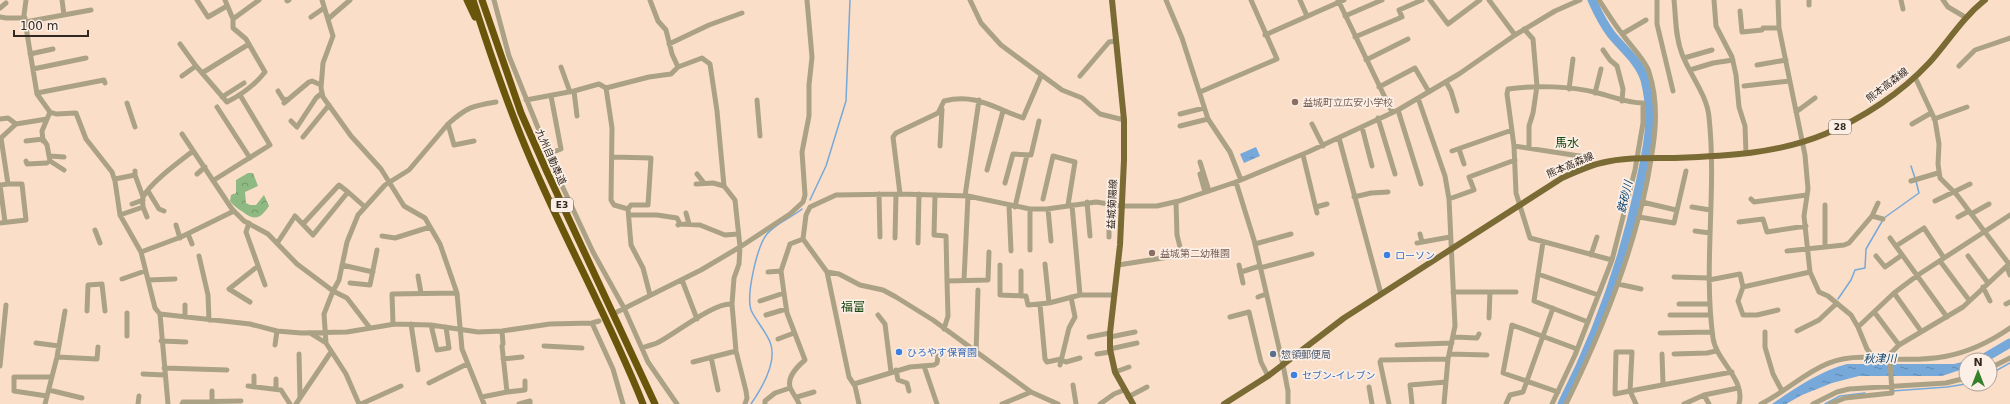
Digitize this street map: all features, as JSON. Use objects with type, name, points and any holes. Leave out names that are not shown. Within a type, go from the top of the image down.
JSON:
[{"type":"highway","points":[[467,0],[491,54]]},
{"type":"highway","name":"九州自動車道","points":[[474,0],[491,54],[513,115],[537,174],[625,358],[643,404]]},
{"type":"highway","name":"九州自動車道","points":[[482,0],[524,119],[655,404]]},
{"type":"main road","name":"益城菊陽線","points":[[1112,0],[1124,120],[1122,206],[1118,265],[1110,335],[1110,351],[1115,372],[1133,404]]},
{"type":"main road","name":"熊本高森線","points":[[1224,404],[1268,376],[1326,330],[1562,178],[1589,166],[1613,160],[1711,156],[1746,153],[1785,147],[1803,142],[1845,124],[1865,113],[1915,77],[1939,51],[1965,17],[1985,0]]},
{"type":"street","points":[[26,0],[25,20],[37,93],[50,112],[56,114],[76,113],[86,138],[112,172],[115,179],[120,215],[141,252],[155,308],[160,314],[161,341],[168,404]]},
{"type":"street","points":[[62,0],[64,15]]},
{"type":"street","points":[[197,0],[209,20],[227,6]]},
{"type":"street","points":[[180,44],[202,74],[227,102],[255,84],[265,72],[246,39],[233,28],[233,18],[225,0]]},
{"type":"street","points":[[233,18],[259,0]]},
{"type":"street","points":[[322,0],[333,36],[324,56],[322,93],[351,136],[390,182],[404,206],[425,218],[440,244],[457,293],[462,349],[466,364],[484,404]]},
{"type":"street","points":[[328,19],[350,0]]},
{"type":"street","points":[[494,0],[509,56],[548,154],[593,252],[624,308],[648,362],[677,404]]},
{"type":"street","points":[[650,0],[658,21],[666,30],[669,44],[678,67]]},
{"type":"street","points":[[617,312],[682,280],[740,248],[790,214],[803,202],[805,195],[802,152],[809,116],[809,85],[812,57],[807,0]]},
{"type":"street","points":[[970,0],[973,9],[989,34],[1041,76],[1062,90],[1082,98],[1100,114],[1124,120]]},
{"type":"street","points":[[1166,0],[1182,38],[1208,119],[1230,152],[1255,244],[1283,365],[1288,391],[1288,404]]},
{"type":"street","points":[[1200,92],[1277,59],[1251,0]]},
{"type":"street","points":[[1300,0],[1307,16]]},
{"type":"street","points":[[1345,16],[1382,0]]},
{"type":"street","points":[[1355,38],[1402,17],[1399,10],[1422,0]]},
{"type":"street","points":[[1430,0],[1448,24],[1480,0]]},
{"type":"street","points":[[1489,0],[1515,35]]},
{"type":"street","points":[[859,404],[854,384],[849,377],[827,272],[803,239],[806,215],[810,207],[836,194],[919,194],[966,196],[1030,209],[1048,209],[1087,202],[1109,203],[1122,206],[1157,206],[1176,202],[1238,181],[1303,155],[1378,118],[1398,110],[1446,82],[1524,29],[1555,11],[1580,0]]},
{"type":"street","points":[[1566,404],[1603,326],[1632,245],[1642,202],[1656,121],[1654,89],[1649,70],[1599,0]]},
{"type":"street","points":[[1658,0],[1659,31],[1673,91]]},
{"type":"street","points":[[1674,0],[1677,38],[1709,116],[1711,156],[1709,279],[1710,315],[1716,351],[1732,372],[1738,388],[1739,404]]},
{"type":"street","points":[[1714,0],[1716,26],[1733,60],[1740,107],[1745,126],[1746,153]]},
{"type":"street","points":[[1778,0],[1779,28],[1803,142],[1807,170],[1807,195],[1804,216],[1810,272],[1819,292],[1828,296],[1850,315],[1858,327],[1867,349],[1874,358]]},
{"type":"street","points":[[1901,0],[1903,9]]},
{"type":"street","points":[[1943,0],[1948,7],[1965,17]]},
{"type":"street","points":[[1265,34],[1340,1],[1355,38],[1392,112]]},
{"type":"street","points":[[0,8],[6,3]]},
{"type":"street","points":[[311,17],[324,8]]},
{"type":"street","points":[[0,17],[25,20],[91,10]]},
{"type":"street","points":[[1740,11],[1742,32],[1762,30],[1763,28],[1779,28]]},
{"type":"street","points":[[669,44],[709,25],[742,12]]},
{"type":"street","points":[[1622,34],[1646,20]]},
{"type":"street","points":[[1524,29],[1533,39],[1536,86],[1533,114],[1529,126],[1529,148]]},
{"type":"street","points":[[1959,66],[1975,50],[2010,38]]},
{"type":"street","points":[[1366,60],[1408,39]]},
{"type":"street","points":[[1080,76],[1109,42],[1116,41]]},
{"type":"street","points":[[202,74],[249,44]]},
{"type":"street","points":[[30,54],[54,49]]},
{"type":"street","points":[[1603,50],[1610,60],[1618,66],[1623,89],[1622,101]]},
{"type":"street","points":[[1684,58],[1712,50]]},
{"type":"street","points":[[33,70],[86,58]]},
{"type":"street","points":[[606,88],[649,76],[671,74],[678,67],[702,58],[710,64],[724,186],[734,200],[740,248],[739,264],[734,278],[732,304],[736,351],[747,398],[745,404]]},
{"type":"street","points":[[1569,89],[1573,59]]},
{"type":"street","points":[[1690,70],[1713,63],[1733,60]]},
{"type":"street","points":[[1757,65],[1786,60]]},
{"type":"street","points":[[182,76],[196,66]]},
{"type":"street","points":[[561,67],[572,92],[577,116]]},
{"type":"street","points":[[1379,87],[1415,68],[1429,92]]},
{"type":"street","points":[[1595,93],[1600,69]]},
{"type":"street","points":[[895,238],[898,194],[893,137],[896,133],[938,113],[944,101],[953,99],[979,100],[1023,118],[1041,76]]},
{"type":"street","points":[[1915,77],[1934,119],[1939,144],[1938,173],[1940,178],[1954,192],[1970,212],[2008,264],[2010,275]]},
{"type":"street","points":[[37,93],[104,80],[105,83]]},
{"type":"street","points":[[278,91],[286,102],[308,82],[312,81],[322,85]]},
{"type":"street","points":[[1744,86],[1790,81]]},
{"type":"street","points":[[1446,82],[1451,91],[1457,111]]},
{"type":"street","points":[[222,97],[244,83]]},
{"type":"street","points":[[526,100],[572,92],[600,84],[606,88],[612,128],[611,200],[614,204],[628,209]]},
{"type":"street","points":[[1552,404],[1578,349],[1612,260],[1638,159],[1644,123],[1643,103],[1622,101],[1595,93],[1569,89],[1536,86],[1508,89],[1507,94],[1514,146],[1516,193],[1530,238],[1612,260]]},
{"type":"street","points":[[291,121],[297,127],[316,98],[322,93]]},
{"type":"street","points":[[214,180],[270,145],[240,95]]},
{"type":"street","points":[[548,154],[561,150],[551,96]]},
{"type":"street","points":[[1418,98],[1445,176],[1449,199],[1455,326],[1449,356],[1444,404]]},
{"type":"street","points":[[1796,112],[1815,98]]},
{"type":"street","points":[[757,100],[760,136]]},
{"type":"street","points":[[964,280],[966,196],[979,100]]},
{"type":"street","points":[[401,386],[360,404],[346,374],[326,343],[324,314],[339,280],[347,242],[358,215],[385,185],[409,170],[448,124],[470,107],[496,102]]},
{"type":"street","points":[[127,103],[135,127]]},
{"type":"street","points":[[940,146],[942,104]]},
{"type":"street","points":[[303,137],[329,105]]},
{"type":"street","points":[[217,107],[250,158]]},
{"type":"street","points":[[1934,119],[1966,107]]},
{"type":"street","points":[[1180,114],[1204,108]]},
{"type":"street","points":[[1398,110],[1421,184]]},
{"type":"street","points":[[987,170],[1003,111]]},
{"type":"street","points":[[26,160],[27,164],[48,164],[42,131],[50,112]]},
{"type":"street","points":[[1912,124],[1932,113]]},
{"type":"street","points":[[0,119],[8,118],[16,124]]},
{"type":"street","points":[[1378,118],[1395,174]]},
{"type":"street","points":[[1180,126],[1208,119]]},
{"type":"street","points":[[8,184],[1,140],[16,124],[47,120]]},
{"type":"street","points":[[1005,183],[1013,154],[1031,155],[1040,121]]},
{"type":"street","points":[[448,124],[454,145],[474,141]]},
{"type":"street","points":[[1312,124],[1323,146]]},
{"type":"street","points":[[1362,127],[1372,166]]},
{"type":"street","points":[[1452,151],[1512,130]]},
{"type":"street","points":[[182,134],[234,211],[244,221],[268,234],[278,242],[297,264],[333,291],[347,298],[370,328]]},
{"type":"street","points":[[1339,138],[1381,294]]},
{"type":"street","points":[[26,141],[43,139]]},
{"type":"street","points":[[43,139],[52,163],[64,170]]},
{"type":"street","points":[[1514,146],[1586,157]]},
{"type":"street","points":[[1459,149],[1464,164]]},
{"type":"street","points":[[132,204],[143,198],[164,175],[193,151]]},
{"type":"street","points":[[1011,251],[1012,206],[1027,155]]},
{"type":"street","points":[[1303,155],[1317,210],[1327,204]]},
{"type":"street","points":[[50,156],[64,157]]},
{"type":"street","points":[[1043,199],[1053,156],[1075,162],[1070,205],[1080,295]]},
{"type":"street","points":[[612,157],[651,158],[648,205],[631,205],[628,209]]},
{"type":"street","points":[[1449,199],[1474,190],[1469,178],[1515,160]]},
{"type":"street","points":[[1200,162],[1207,191]]},
{"type":"street","points":[[197,174],[205,167]]},
{"type":"street","points":[[1639,217],[1674,223],[1686,171]]},
{"type":"street","points":[[115,179],[135,173],[143,198],[143,207],[147,217]]},
{"type":"street","points":[[1911,181],[1938,173]]},
{"type":"street","points":[[697,174],[704,183]]},
{"type":"street","points":[[1200,174],[1207,191]]},
{"type":"street","points":[[696,184],[704,183],[724,186]]},
{"type":"street","points":[[8,184],[22,184],[26,220],[2,223],[0,185],[8,184]]},
{"type":"street","points":[[1935,201],[1970,184]]},
{"type":"street","points":[[303,224],[339,185],[365,207]]},
{"type":"street","points":[[148,191],[159,209],[164,211]]},
{"type":"street","points":[[278,242],[295,216],[314,235],[348,192]]},
{"type":"street","points":[[1354,197],[1371,193],[1388,192]]},
{"type":"street","points":[[879,194],[880,238]]},
{"type":"street","points":[[918,243],[919,194]]},
{"type":"street","points":[[935,195],[934,235],[946,236],[948,316],[944,329]]},
{"type":"street","points":[[1751,199],[1754,202],[1807,195]]},
{"type":"street","points":[[803,202],[810,207]]},
{"type":"street","points":[[1087,202],[1090,236]]},
{"type":"street","points":[[1118,265],[1182,255],[1177,235],[1176,202]]},
{"type":"street","points":[[1642,202],[1676,210]]},
{"type":"street","points":[[1109,203],[1109,237]]},
{"type":"street","points":[[1788,251],[1825,248],[1849,243],[1872,216],[1878,203]]},
{"type":"street","points":[[1958,217],[1989,204]]},
{"type":"street","points":[[1825,205],[1825,248]]},
{"type":"street","points":[[120,215],[143,207]]},
{"type":"street","points":[[1692,207],[1710,210]]},
{"type":"street","points":[[628,209],[631,245],[643,268],[650,295]]},
{"type":"street","points":[[1030,209],[1030,250]]},
{"type":"street","points":[[1048,209],[1051,240]]},
{"type":"street","points":[[141,252],[180,238],[234,211]]},
{"type":"street","points":[[686,213],[689,224]]},
{"type":"street","points":[[629,216],[657,215],[677,218],[679,219],[679,224],[689,224],[709,228],[719,234],[738,234]]},
{"type":"street","points":[[1872,216],[1883,219]]},
{"type":"street","points":[[1858,327],[1875,313],[1894,293],[1942,259],[2010,216]]},
{"type":"street","points":[[1739,222],[1763,219],[1767,232],[1806,226]]},
{"type":"street","points":[[249,223],[246,232],[265,285]]},
{"type":"street","points":[[176,225],[180,238]]},
{"type":"street","points":[[382,236],[395,238],[430,227]]},
{"type":"street","points":[[1896,246],[1924,228],[1969,300]]},
{"type":"street","points":[[95,230],[100,244]]},
{"type":"street","points":[[1695,231],[1710,233]]},
{"type":"street","points":[[188,234],[192,244]]},
{"type":"street","points":[[1255,244],[1291,234]]},
{"type":"street","points":[[1420,234],[1419,243],[1450,237]]},
{"type":"street","points":[[1591,254],[1597,237]]},
{"type":"street","points":[[1890,238],[1947,317]]},
{"type":"street","points":[[799,404],[797,397],[790,388],[791,378],[796,368],[805,360],[786,309],[781,270],[790,244],[803,239]]},
{"type":"street","points":[[1543,242],[1534,300],[1588,322]]},
{"type":"street","points":[[350,283],[370,285],[377,250]]},
{"type":"street","points":[[947,281],[988,280],[989,252]]},
{"type":"street","points":[[1241,272],[1312,254]]},
{"type":"street","points":[[1876,256],[1885,267],[1902,255]]},
{"type":"street","points":[[199,256],[208,295],[208,320]]},
{"type":"street","points":[[1968,256],[1988,283]]},
{"type":"street","points":[[1045,264],[1049,303]]},
{"type":"street","points":[[1830,404],[1846,398],[1892,393],[1888,360],[1899,345],[1963,307],[2008,264]]},
{"type":"street","points":[[342,265],[373,272]]},
{"type":"street","points":[[1000,265],[1000,295],[1026,296],[1028,305],[1040,305],[1080,295],[1114,295]]},
{"type":"street","points":[[1239,265],[1243,283]]},
{"type":"street","points":[[250,302],[229,289],[258,266]]},
{"type":"street","points":[[768,272],[781,270]]},
{"type":"street","points":[[122,279],[145,271]]},
{"type":"street","points":[[1021,271],[1021,296]]},
{"type":"street","points":[[827,272],[839,274],[860,284],[888,292],[944,329],[976,354],[1004,371],[1031,392],[1058,404]]},
{"type":"street","points":[[1743,287],[1810,272]]},
{"type":"street","points":[[1538,274],[1598,295]]},
{"type":"street","points":[[1674,277],[1709,279],[1740,274],[1743,287],[1738,301],[1743,315],[1757,315],[1778,310]]},
{"type":"street","points":[[418,276],[420,293]]},
{"type":"street","points":[[148,280],[175,279]]},
{"type":"street","points":[[682,280],[697,319]]},
{"type":"street","points":[[87,311],[88,285],[102,284],[105,311]]},
{"type":"street","points":[[1618,284],[1641,289]]},
{"type":"street","points":[[1983,287],[1990,301]]},
{"type":"street","points":[[976,354],[978,290]]},
{"type":"street","points":[[1453,292],[1516,292]]},
{"type":"street","points":[[1489,318],[1490,292]]},
{"type":"street","points":[[393,324],[392,294],[457,293]]},
{"type":"street","points":[[760,301],[784,293]]},
{"type":"street","points":[[1894,293],[1921,331]]},
{"type":"street","points":[[1258,297],[1266,294]]},
{"type":"street","points":[[1061,362],[1069,328],[1075,317],[1071,297]]},
{"type":"street","points":[[1797,331],[1819,320],[1837,303]]},
{"type":"street","points":[[642,348],[656,343],[715,308],[726,304],[732,304]]},
{"type":"street","points":[[1679,304],[1710,304]]},
{"type":"street","points":[[0,366],[6,305]]},
{"type":"street","points":[[185,305],[185,317]]},
{"type":"street","points":[[1040,305],[1045,359],[1047,362],[1066,362],[1080,358]]},
{"type":"street","points":[[1506,404],[1510,395],[1523,392],[1553,308]]},
{"type":"street","points":[[766,315],[786,309]]},
{"type":"street","points":[[45,404],[57,357],[65,311]]},
{"type":"street","points":[[1230,317],[1249,312],[1261,362],[1268,376]]},
{"type":"street","points":[[127,313],[127,336]]},
{"type":"street","points":[[1875,313],[1899,345]]},
{"type":"street","points":[[160,314],[250,324],[277,331],[307,332],[346,332],[393,324],[431,325],[478,332],[502,331],[550,324],[599,322]]},
{"type":"street","points":[[878,315],[885,324],[893,371],[898,380],[907,383],[909,391]]},
{"type":"street","points":[[1670,315],[1710,315]]},
{"type":"street","points":[[592,323],[613,369],[622,404]]},
{"type":"street","points":[[410,324],[418,370]]},
{"type":"street","points":[[431,325],[437,350],[449,348],[446,328]]},
{"type":"street","points":[[1558,392],[1503,373],[1512,325],[1578,349]]},
{"type":"street","points":[[1761,404],[1782,391],[1797,379],[1825,364],[1850,358],[1874,358],[1888,360],[1934,359],[1952,356],[1969,351],[1992,341],[2010,328]]},
{"type":"street","points":[[275,345],[277,331]]},
{"type":"street","points":[[502,331],[503,359],[507,392]]},
{"type":"street","points":[[307,332],[326,343]]},
{"type":"street","points":[[1089,337],[1135,332]]},
{"type":"street","points":[[1660,333],[1712,332]]},
{"type":"street","points":[[1765,332],[1765,347],[1773,374],[1782,391]]},
{"type":"street","points":[[778,339],[794,333]]},
{"type":"street","points":[[1454,337],[1477,338],[1479,334]]},
{"type":"street","points":[[161,341],[186,342]]},
{"type":"street","points":[[36,343],[59,346]]},
{"type":"street","points":[[1097,354],[1137,343]]},
{"type":"street","points":[[1397,345],[1452,343]]},
{"type":"street","points":[[544,346],[582,348]]},
{"type":"street","points":[[57,357],[97,359],[98,347]]},
{"type":"street","points":[[693,362],[736,351]]},
{"type":"street","points":[[1674,354],[1716,351]]},
{"type":"street","points":[[296,404],[331,352]]},
{"type":"street","points":[[1636,404],[1630,391],[1632,352],[1616,352],[1615,394],[1630,391],[1663,384],[1732,372]]},
{"type":"street","points":[[299,354],[300,397]]},
{"type":"street","points":[[1662,354],[1663,384]]},
{"type":"street","points":[[854,384],[893,371],[934,365],[937,363],[938,356]]},
{"type":"street","points":[[1388,404],[1380,362],[1382,360],[1449,356],[1487,356]]},
{"type":"street","points":[[503,359],[522,357]]},
{"type":"street","points":[[711,357],[718,390]]},
{"type":"street","points":[[1998,364],[2010,358]]},
{"type":"street","points":[[429,383],[466,364]]},
{"type":"street","points":[[924,366],[937,404]]},
{"type":"street","points":[[1115,372],[1129,367]]},
{"type":"street","points":[[164,368],[227,370]]},
{"type":"street","points":[[143,374],[165,375]]},
{"type":"street","points":[[254,376],[251,386],[281,390],[290,404]]},
{"type":"street","points":[[47,396],[14,392],[14,377],[52,377]]},
{"type":"street","points":[[276,379],[276,389]]},
{"type":"street","points":[[1813,404],[1837,392],[1849,388],[1946,383],[1958,380]]},
{"type":"street","points":[[482,397],[526,390],[525,381]]},
{"type":"street","points":[[1412,404],[1410,386],[1446,382]]},
{"type":"street","points":[[1073,385],[1076,404]]},
{"type":"street","points":[[1369,387],[1372,404]]},
{"type":"street","points":[[765,404],[765,401],[775,393],[790,388]]},
{"type":"street","points":[[1128,397],[1147,388]]},
{"type":"street","points":[[1684,404],[1704,395],[1738,388]]},
{"type":"street","points":[[49,390],[82,398]]},
{"type":"street","points":[[1100,404],[1114,394],[1124,390]]},
{"type":"street","points":[[212,391],[212,402]]},
{"type":"street","points":[[797,397],[814,392]]},
{"type":"street","points":[[1002,404],[1031,392]]},
{"type":"street","points":[[1704,395],[1709,404]]},
{"type":"street","points":[[138,396],[138,404]]},
{"type":"street","points":[[182,404],[183,402],[241,401]]},
{"type":"street","points":[[519,404],[530,402],[530,404]]},
{"type":"green space","points":[[248,173],[253,173],[258,186],[245,192],[246,203],[256,205],[264,195],[269,206],[263,214],[257,217],[247,215],[230,201],[231,195],[236,193],[236,180]]},
{"type":"water","points":[[1256,147],[1260,156],[1244,163],[1240,154]]},
{"type":"water","points":[[1958,363],[1958,371],[1942,376],[1859,376],[1832,383],[1802,395],[1786,404],[1772,404],[1817,376],[1847,364]]},
{"type":"waterway","points":[[810,200],[826,166],[846,101],[850,0]]},
{"type":"waterway","name":"鉄砂川","points":[[1562,404],[1587,352],[1617,271],[1633,216],[1645,161],[1650,122],[1648,94],[1643,73],[1631,56],[1608,30],[1592,0]]},
{"type":"waterway","points":[[1911,166],[1915,178]]},
{"type":"waterway","points":[[1838,299],[1851,280],[1855,270],[1865,268],[1866,249],[1884,218],[1919,193],[1916,181]]},
{"type":"waterway","points":[[751,404],[768,374],[772,357],[772,349],[766,333],[751,310],[750,293],[756,259],[763,240],[767,234],[802,209]]},
{"type":"waterway","name":"秋津川","points":[[1995,352],[2010,343]]},
{"type":"waterway","points":[[1998,370],[2010,363]]},
{"type":"waterway","points":[[1892,391],[1958,385]]},
{"type":"waterway","points":[[1825,404],[1840,396],[1865,393]]},
{"type":"place","name":"益城町立広安小学校","points":[[1295,102]]},
{"type":"place","name":"益城第二幼稚園","points":[[1152,253]]},
{"type":"place","name":"ローソン","points":[[1387,255]]},
{"type":"place","name":"ひろやす保育園","points":[[899,352]]},
{"type":"place","name":"惣領郵便局","points":[[1273,354]]},
{"type":"place","name":"セブン-イレブン","points":[[1294,375]]},
{"type":"district","name":"馬水","points":[[1567,143]]},
{"type":"district","name":"福富","points":[[853,307]]}]
